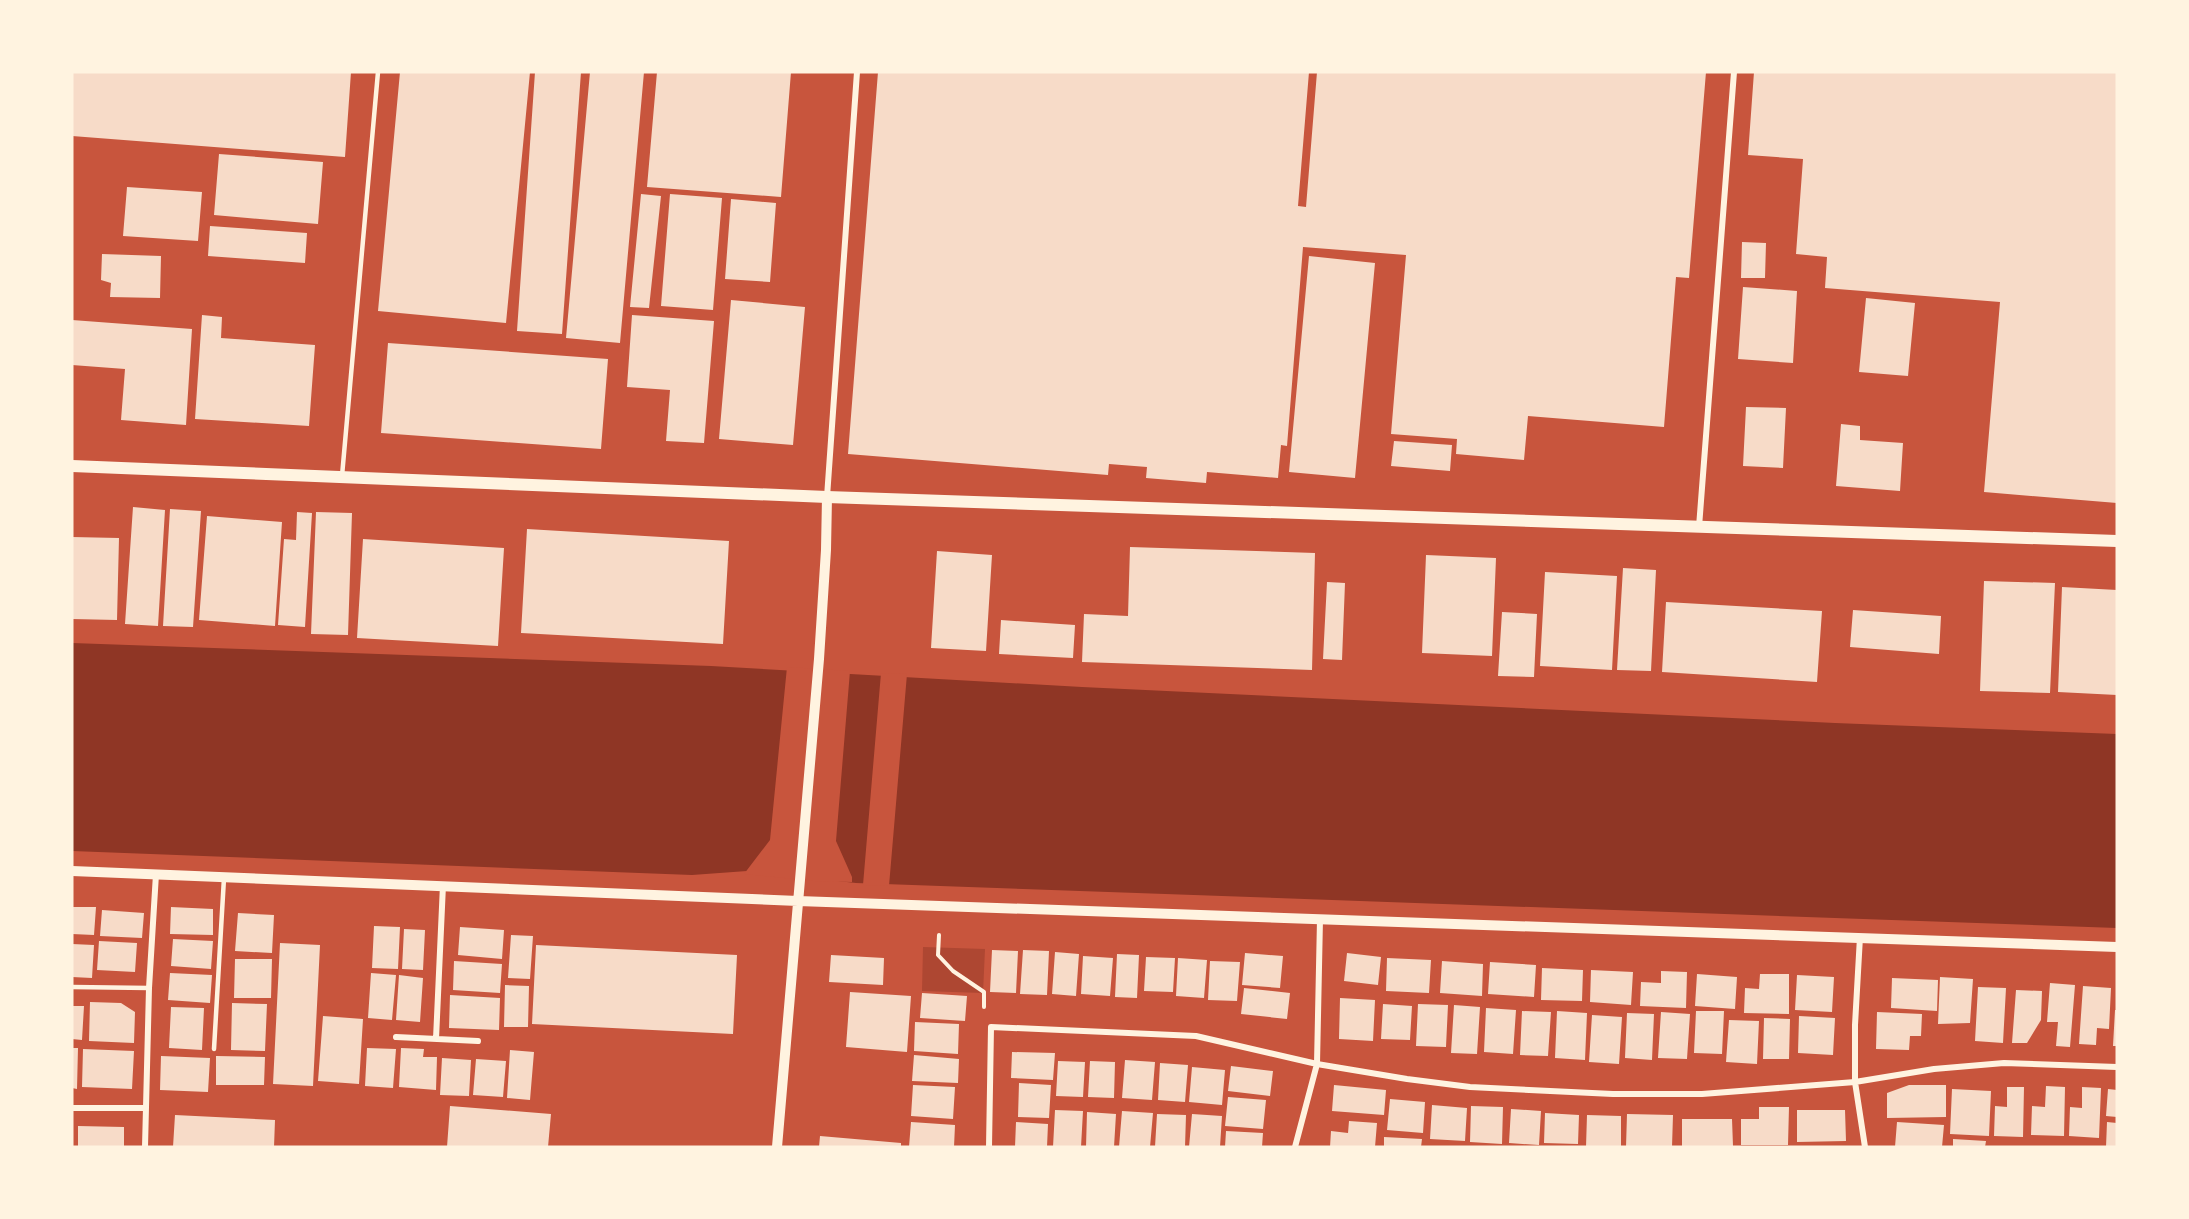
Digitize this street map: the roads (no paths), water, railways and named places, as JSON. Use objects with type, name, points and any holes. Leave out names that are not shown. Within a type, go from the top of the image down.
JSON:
[{"type":"main road","points":[[72,466],[827,497],[2117,541]]},
{"type":"street","points":[[777,1147],[819,659],[827,497],[857,72]]},
{"type":"street","points":[[1699,527],[1734,72]]},
{"type":"street","points":[[72,871],[798,901],[2117,947]]},
{"type":"street","points":[[145,1147],[149,988],[156,874]]},
{"type":"street","points":[[436,1039],[443,885]]},
{"type":"street","points":[[1295,1147],[1317,1064],[1320,919]]},
{"type":"street","points":[[1860,937],[1855,1025],[1856,1082],[1865,1147]]},
{"type":"street","points":[[989,1147],[991,1027],[1196,1036],[1317,1064],[1470,1088],[1613,1094],[1702,1094],[1856,1082],[1934,1069],[2004,1063],[2117,1067]]},
{"type":"street","points":[[396,1037],[478,1041]]},
{"type":"street","points":[[72,1108],[145,1108]]},
{"type":"lane","points":[[342,478],[378,72]]},
{"type":"lane","points":[[214,1049],[224,877]]},
{"type":"lane","points":[[72,987],[149,988]]}]
